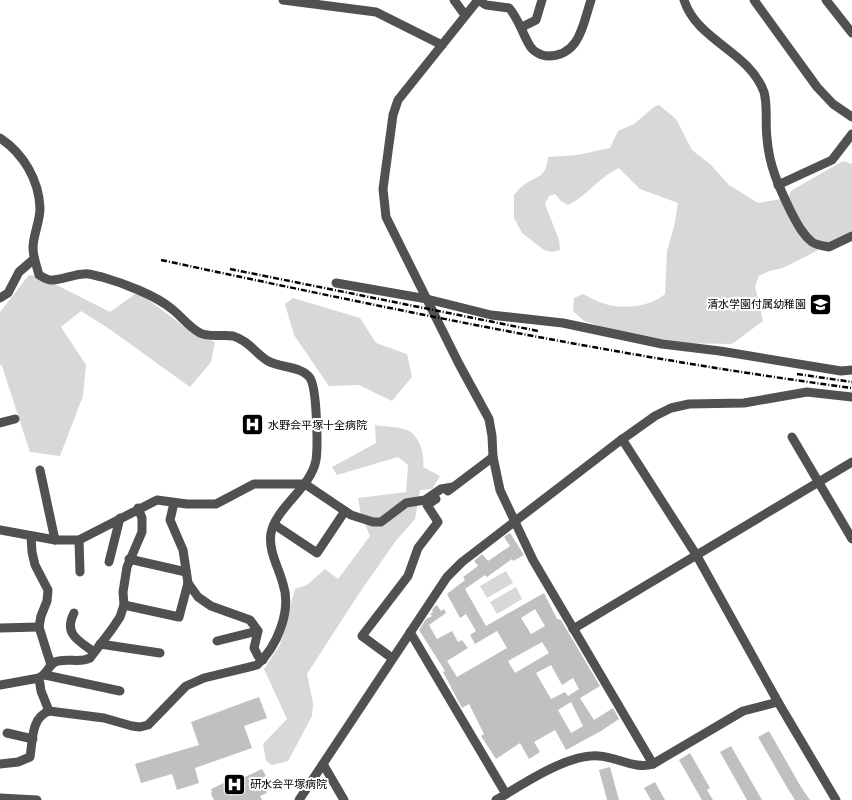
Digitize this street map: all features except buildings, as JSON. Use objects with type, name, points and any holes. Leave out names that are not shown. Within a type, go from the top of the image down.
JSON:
[{"type":"street","points":[[283,0],[376,12],[442,45]]},
{"type":"street","points":[[454,0],[465,16]]},
{"type":"street","points":[[591,0],[579,38],[570,50],[557,56],[544,56],[535,51],[530,45],[515,14],[509,8],[486,5],[478,0],[398,100],[393,115],[383,189],[386,217],[459,364],[489,419],[493,457],[500,490],[514,522],[533,560],[653,764]]},
{"type":"street","points":[[522,27],[536,20],[542,0]]},
{"type":"street","points":[[754,0],[818,87],[833,104],[852,117]]},
{"type":"street","points":[[826,0],[852,33]]},
{"type":"street","points":[[687,2],[688,13],[696,24],[746,63],[756,76],[764,93],[769,161],[778,185],[802,232],[813,243],[829,247],[852,236]]},
{"type":"street","points":[[778,185],[832,160],[852,134]]},
{"type":"street","points":[[0,138],[13,146],[28,166],[37,189],[40,209],[33,247],[34,259],[39,275],[51,280],[85,273],[104,278],[154,297],[171,308],[201,333],[233,336],[243,340],[267,361],[277,366],[299,370],[310,377],[314,387],[317,447],[316,462],[305,484],[275,525],[271,534],[273,557],[284,585],[286,598],[284,615],[275,641],[263,660],[257,665],[204,678],[186,686],[148,725],[140,727],[104,718],[49,711],[41,714],[35,724],[30,757],[18,762],[0,764]]},
{"type":"street","points":[[0,298],[8,293],[19,272],[34,259]]},
{"type":"street","points":[[336,283],[428,299],[491,315],[563,323],[662,344],[720,351],[841,371],[852,370]]},
{"type":"street","points":[[298,800],[447,577],[462,562],[622,439],[655,416],[671,408],[689,404],[744,403],[807,392],[852,397]]},
{"type":"street","points":[[0,423],[15,419]]},
{"type":"street","points":[[792,437],[852,539]]},
{"type":"street","points":[[622,439],[696,556],[778,702],[836,800]]},
{"type":"street","points":[[392,658],[362,636],[408,576],[418,548],[438,522],[427,505],[493,457]]},
{"type":"street","points":[[573,629],[852,462]]},
{"type":"street","points":[[40,470],[55,540]]},
{"type":"street","points":[[0,530],[55,540],[79,540],[138,508],[157,500],[174,503],[216,504],[254,484],[305,484],[345,511],[373,522],[381,522],[406,503],[425,500],[441,489],[453,487]]},
{"type":"street","points":[[124,604],[179,617],[188,583],[183,550],[170,520],[174,503]]},
{"type":"street","points":[[49,711],[41,692],[42,676],[51,665],[65,659],[85,661],[94,652],[120,617],[124,604],[122,592],[129,559],[142,532],[142,518],[138,508]]},
{"type":"street","points":[[275,525],[317,552],[345,511]]},
{"type":"street","points":[[109,562],[120,518]]},
{"type":"street","points":[[31,536],[35,565],[48,590],[47,601],[41,616],[39,627],[51,665]]},
{"type":"street","points":[[79,540],[80,572]]},
{"type":"street","points":[[129,559],[186,572]]},
{"type":"street","points":[[188,583],[198,597],[210,606],[250,620],[258,631],[254,648],[258,656],[263,660]]},
{"type":"street","points":[[74,613],[70,621],[72,632],[79,641],[94,652]]},
{"type":"street","points":[[0,628],[39,627]]},
{"type":"street","points":[[217,641],[258,631]]},
{"type":"street","points":[[410,632],[506,794]]},
{"type":"street","points":[[100,644],[160,653]]},
{"type":"street","points":[[0,685],[42,676],[120,691]]},
{"type":"street","points":[[496,800],[553,767],[589,756],[600,756],[645,767],[653,764],[743,711],[778,702]]},
{"type":"street","points":[[7,733],[33,739]]},
{"type":"street","points":[[323,764],[344,800]]},
{"type":"street","points":[[0,798],[37,800]]},
{"type":"shaded area","points":[[659,105],[676,119],[692,150],[710,164],[729,185],[758,203],[787,198],[792,190],[843,161],[852,164],[852,233],[783,268],[769,271],[759,276],[755,286],[763,321],[732,344],[677,343],[612,330],[584,321],[573,311],[574,298],[583,294],[609,305],[626,307],[652,302],[665,294],[667,251],[674,227],[678,203],[640,189],[619,168],[605,176],[581,197],[568,205],[561,201],[555,194],[549,196],[545,204],[559,240],[560,250],[552,252],[544,250],[522,233],[514,218],[514,195],[524,185],[539,177],[544,172],[548,157],[577,155],[610,148],[618,131],[634,124],[654,107]]},
{"type":"shaded area","points":[[29,275],[41,277],[110,312],[138,292],[190,331],[215,342],[211,362],[190,387],[108,328],[81,311],[61,327],[86,365],[83,396],[60,456],[30,452],[2,366],[0,365],[0,312]]},
{"type":"shaded area","points":[[293,298],[360,318],[376,343],[407,354],[412,377],[392,401],[359,385],[329,386],[294,335],[285,304]]},
{"type":"shaded area","points":[[375,425],[401,428],[413,434],[421,447],[423,467],[440,476],[432,489],[420,490],[415,519],[395,542],[358,595],[307,674],[313,703],[312,716],[288,761],[272,765],[266,761],[263,744],[287,719],[264,669],[280,645],[295,589],[307,585],[325,569],[338,579],[370,536],[361,515],[358,498],[406,492],[408,465],[398,457],[337,475],[332,467],[376,443]]},
{"type":"shaded area","points":[[506,571],[513,583],[487,598],[480,586]]},
{"type":"shaded area","points":[[516,587],[522,599],[497,614],[490,602]]},
{"type":"railway","points":[[161,260],[505,331],[678,362],[852,388]]},
{"type":"railway","points":[[230,269],[538,331]]},
{"type":"railway","points":[[797,374],[852,382]]},
{"type":"place","name":"清水学園付属幼稚園","points":[[821,304]]},
{"type":"place","name":"水野会平塚十全病院","points":[[253,425]]},
{"type":"place","name":"研水会平塚病院","points":[[234,784]]}]
